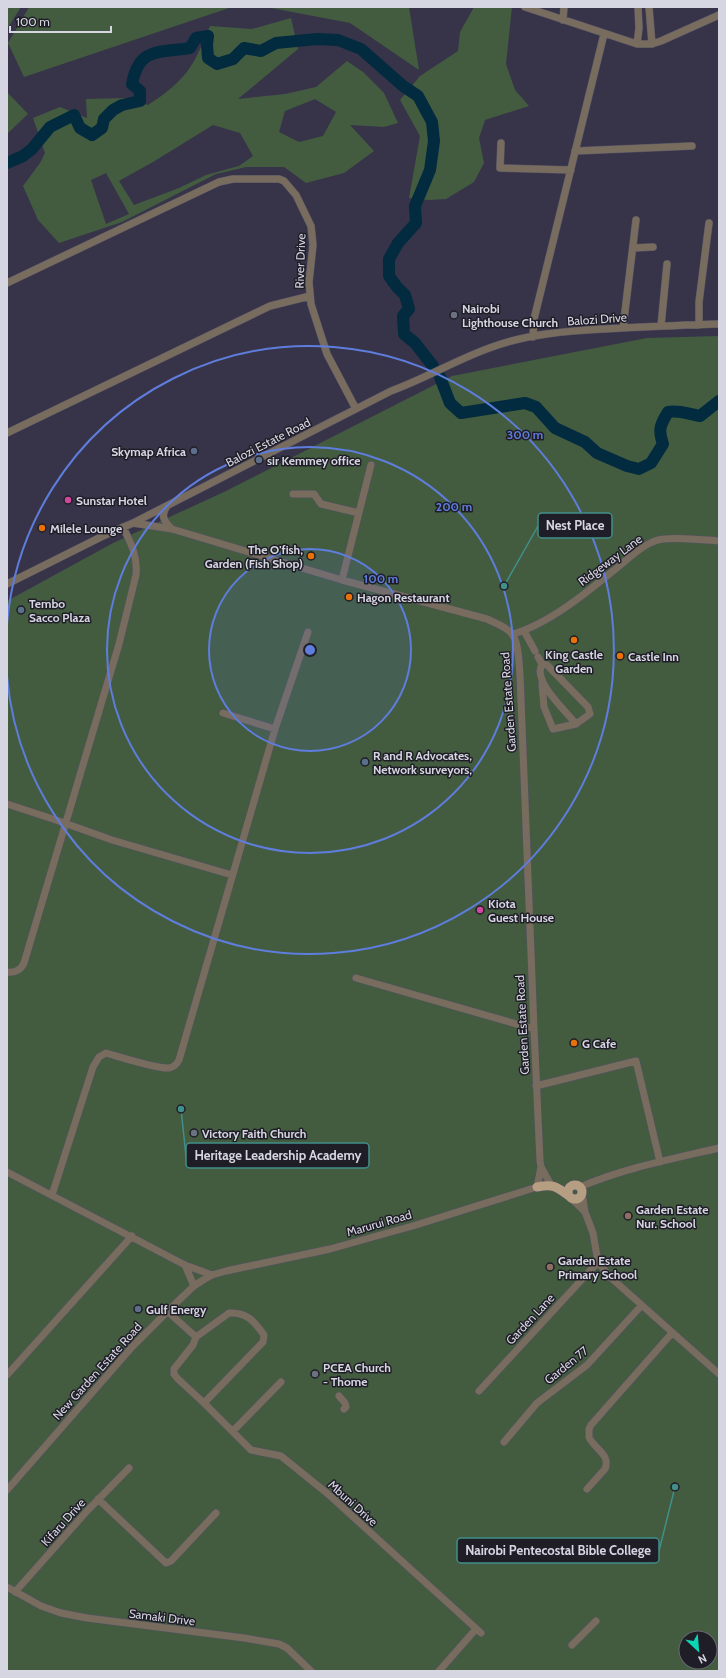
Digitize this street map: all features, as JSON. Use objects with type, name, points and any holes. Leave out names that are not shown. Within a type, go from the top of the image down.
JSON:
[{"type":"main road","name":"Marurui Road","points":[[537,1187],[553,1186],[578,1188]]},
{"type":"main road","name":"Garden Estate Road","points":[[553,1186],[570,1197]]},
{"type":"main road","points":[[578,1188],[581,1197],[577,1199],[570,1197],[568,1189],[578,1188]]},
{"type":"street","points":[[525,7],[637,44],[652,44],[719,15]]},
{"type":"street","points":[[564,7],[564,20]]},
{"type":"street","points":[[637,44],[639,28],[638,7]]},
{"type":"street","points":[[649,7],[652,44]]},
{"type":"street","points":[[533,337],[534,319],[604,34]]},
{"type":"street","points":[[501,143],[500,168],[571,170]]},
{"type":"street","points":[[575,150],[692,146]]},
{"type":"street","name":"River Drive","points":[[7,283],[219,182],[233,179],[279,179],[284,181],[290,187],[304,209],[312,226],[313,234],[309,272],[310,296],[327,354],[356,409]]},
{"type":"street","points":[[623,328],[636,220]]},
{"type":"street","points":[[699,325],[702,274],[708,223]]},
{"type":"street","points":[[633,248],[653,247]]},
{"type":"street","points":[[661,326],[667,264]]},
{"type":"street","points":[[7,433],[270,306],[310,296]]},
{"type":"street","name":"Balozi Drive","points":[[414,382],[495,345],[533,337],[567,332],[623,328],[719,324]]},
{"type":"street","name":"Balozi Estate Road","points":[[133,523],[391,391],[414,382]]},
{"type":"street","points":[[342,580],[371,465]]},
{"type":"street","points":[[293,494],[314,494],[321,504],[359,513]]},
{"type":"street","points":[[167,506],[163,514],[163,518],[172,529]]},
{"type":"street","points":[[7,584],[133,523]]},
{"type":"street","name":"Garden Estate Road","points":[[133,523],[172,529],[342,580],[487,619],[507,629],[513,634],[519,659],[520,675],[536,1086],[541,1167],[553,1186]]},
{"type":"street","points":[[7,972],[10,973],[18,970],[24,963],[120,644],[136,575],[136,559],[123,527]]},
{"type":"street","name":"Ridgeway Lane","points":[[513,634],[524,631],[542,622],[561,610],[651,543],[666,539],[719,541]]},
{"type":"street","points":[[524,631],[539,657],[588,707],[590,714],[576,724],[553,728],[544,707],[539,657]]},
{"type":"street","points":[[52,1195],[93,1066],[99,1057],[106,1053],[145,1064],[167,1068],[175,1066],[179,1060],[275,729],[308,632]]},
{"type":"street","points":[[542,684],[576,724]]},
{"type":"street","points":[[223,713],[275,729]]},
{"type":"street","points":[[7,804],[112,840],[232,875]]},
{"type":"street","points":[[356,978],[534,1029]]},
{"type":"street","points":[[536,1086],[636,1061],[660,1162]]},
{"type":"street","points":[[719,1148],[660,1162],[607,1177],[578,1188],[592,1233],[598,1262],[613,1281],[719,1374]]},
{"type":"street","points":[[537,1187],[541,1167]]},
{"type":"street","points":[[7,1172],[185,1265],[212,1275]]},
{"type":"street","name":"Marurui Road","points":[[212,1275],[237,1268],[330,1249],[416,1225],[537,1187]]},
{"type":"street","name":"Garden Estate Road","points":[[570,1197],[586,1212]]},
{"type":"street","points":[[7,1375],[132,1236]]},
{"type":"street","name":"Garden Lane","points":[[479,1391],[598,1262]]},
{"type":"street","points":[[185,1265],[194,1286]]},
{"type":"street","name":"New Garden Estate Road","points":[[7,1490],[132,1347],[194,1286],[212,1275]]},
{"type":"street","name":"Garden 77","points":[[504,1442],[541,1400],[587,1365],[641,1306]]},
{"type":"street","points":[[167,1311],[196,1338],[229,1313],[235,1312],[241,1313],[253,1322],[264,1335],[263,1342],[204,1403]]},
{"type":"street","points":[[587,1489],[607,1465],[607,1461],[603,1454],[590,1440],[589,1434],[591,1425],[672,1333]]},
{"type":"street","name":"Mbuni Drive","points":[[196,1338],[193,1345],[174,1370],[174,1374],[178,1379],[251,1450],[282,1456],[328,1494],[478,1631],[439,1671]]},
{"type":"street","points":[[233,1431],[281,1382]]},
{"type":"street","points":[[339,1396],[345,1403],[346,1407],[344,1409]]},
{"type":"street","name":"Kifaru Drive","points":[[15,1592],[98,1499],[129,1468]]},
{"type":"street","points":[[98,1499],[166,1563],[171,1561],[216,1513]]},
{"type":"street","name":"Samaki Drive","points":[[7,1587],[32,1602],[51,1610],[87,1618],[244,1638],[279,1644],[287,1648],[311,1671]]},
{"type":"street","points":[[572,1645],[596,1621]]},
{"type":"green space","points":[[7,7],[21,7],[7,29]]},
{"type":"green space","points":[[29,7],[232,7],[24,77],[8,43]]},
{"type":"green space","points":[[266,7],[409,7],[419,70],[350,23]]},
{"type":"green space","points":[[474,7],[512,7],[506,64],[515,90],[529,106],[485,120],[479,138],[484,163],[474,182],[446,199],[429,200],[409,198],[420,136],[400,100],[420,76],[458,51],[460,32]]},
{"type":"green space","points":[[291,18],[298,49],[238,99],[285,94],[316,87],[347,61],[363,72],[384,93],[398,123],[384,127],[350,125],[374,151],[344,173],[306,183],[284,167],[246,167],[216,174],[122,222],[59,243],[38,220],[23,186],[40,163],[45,153],[33,118],[60,107],[87,118],[86,99],[126,98],[148,105],[171,88],[187,72],[198,53],[210,26],[252,29]],"holes":[[[315,99],[336,112],[323,136],[299,142],[279,132],[285,111]],[[213,125],[240,133],[253,156],[239,166],[206,175],[179,188],[134,205],[119,181]],[[106,173],[129,214],[106,224],[91,180]]]},
{"type":"green space","points":[[7,92],[28,114],[7,134]]},
{"type":"green space","points":[[719,336],[719,1671],[7,1671],[7,601],[113,543],[224,492],[452,376],[647,338]]},
{"type":"waterway","points":[[7,163],[23,156],[32,149],[50,127],[74,115],[80,128],[92,135],[102,128],[104,119],[113,110],[122,105],[140,101],[140,91],[132,84],[135,72],[140,63],[146,57],[160,52],[190,48],[196,38],[208,36],[208,58],[217,64],[233,59],[244,48],[261,51],[276,43],[317,39],[338,40],[361,49],[403,86],[418,96],[432,122],[434,141],[430,170],[415,206],[416,223],[398,243],[389,259],[389,276],[405,295],[409,309],[403,316],[404,334],[415,343],[433,366]]},
{"type":"waterway","points":[[440,377],[450,403],[461,413],[525,403],[536,407],[555,428],[585,442],[597,453],[627,466],[639,469],[651,463],[663,444],[660,431],[668,412],[680,412],[700,416],[719,401]]},
{"type":"place","name":"Nairobi Lighthouse Church","points":[[454,315]]},
{"type":"place","name":"Skymap Africa","points":[[194,451]]},
{"type":"place","name":"sir Kemmey office","points":[[259,460]]},
{"type":"place","name":"Sunstar Hotel","points":[[68,500]]},
{"type":"place","name":"Milele Lounge","points":[[42,528]]},
{"type":"place","name":"The O'fish, Garden (Fish Shop)","points":[[311,556]]},
{"type":"place","name":"Nest Place","points":[[504,586]]},
{"type":"place","name":"Hagon Restaurant","points":[[349,597]]},
{"type":"place","name":"Tembo Sacco Plaza","points":[[21,610]]},
{"type":"place","name":"King Castle Garden","points":[[574,640]]},
{"type":"place","name":"Castle Inn","points":[[620,656]]},
{"type":"place","name":"R and R Advocates, Network surveyors,","points":[[365,762]]},
{"type":"place","name":"Kiota Guest House","points":[[480,910]]},
{"type":"place","name":"G Cafe","points":[[574,1043]]},
{"type":"place","name":"Heritage Leadership Academy","points":[[181,1109]]},
{"type":"place","name":"Victory Faith Church","points":[[194,1133]]},
{"type":"place","name":"Garden Estate Nur. School","points":[[628,1216]]},
{"type":"place","name":"Garden Estate Primary School","points":[[550,1267]]},
{"type":"place","name":"Gulf Energy","points":[[138,1309]]},
{"type":"place","name":"PCEA Church - Thome","points":[[315,1374]]},
{"type":"place","name":"Nairobi Pentecostal Bible College","points":[[675,1487]]}]
